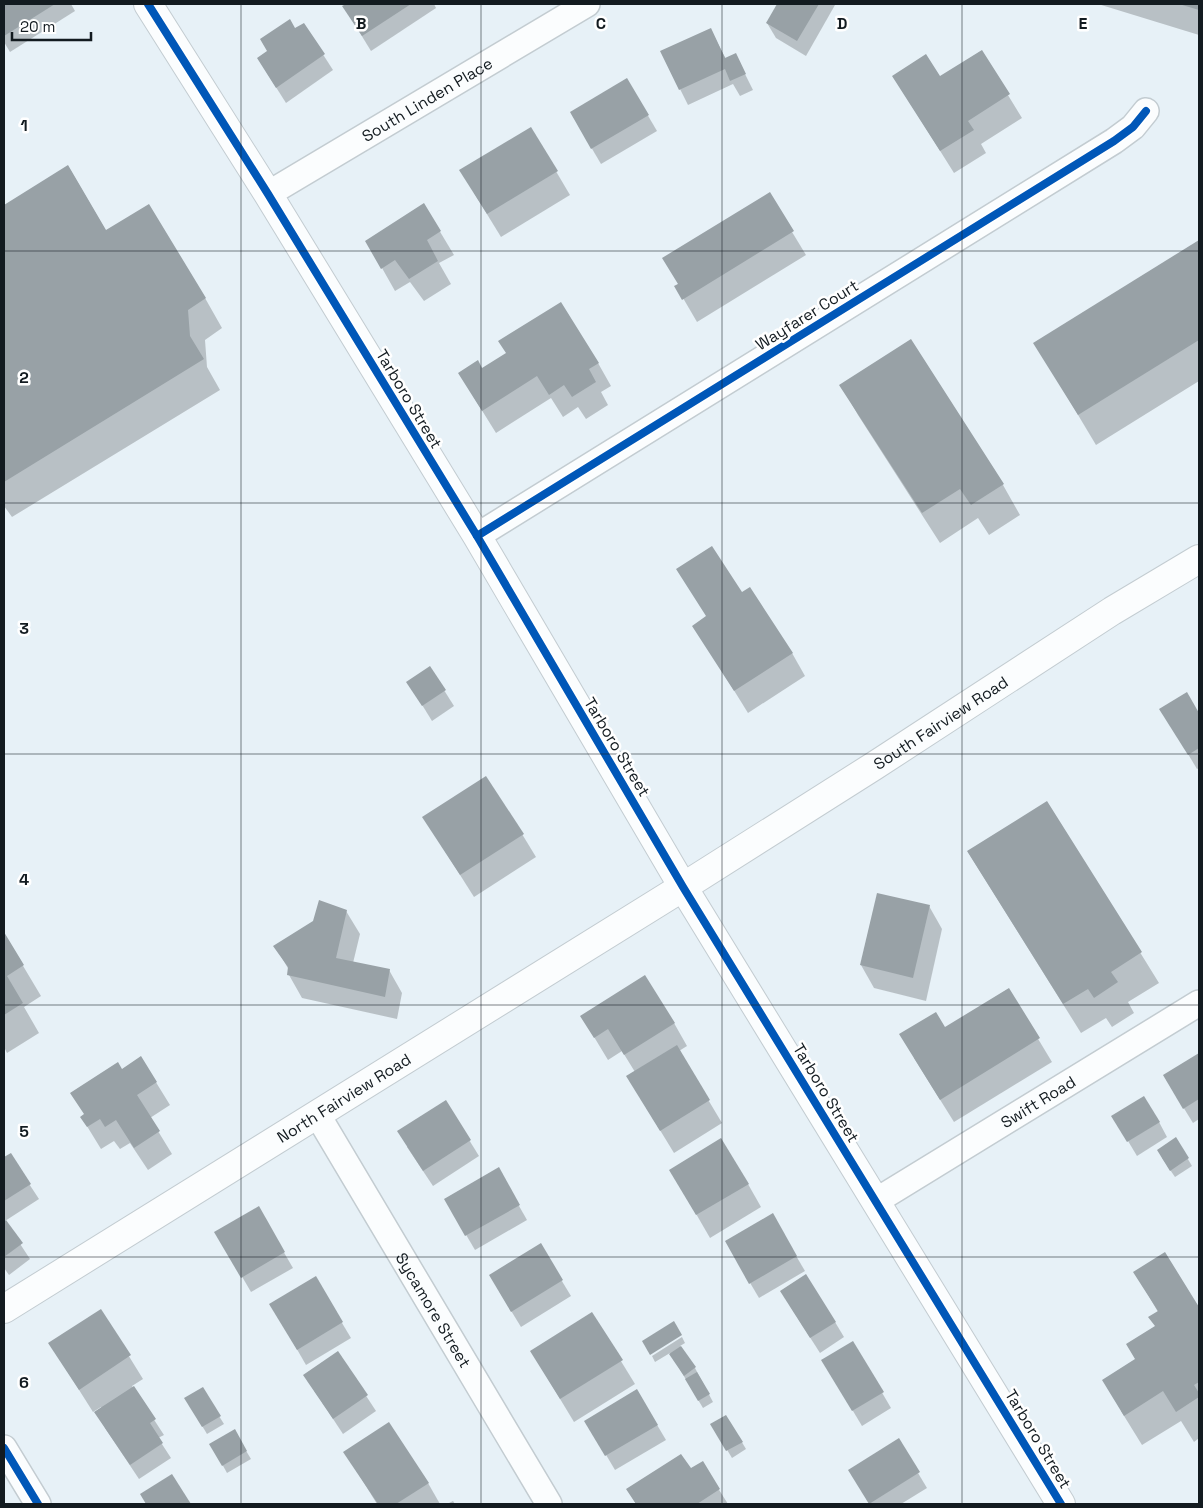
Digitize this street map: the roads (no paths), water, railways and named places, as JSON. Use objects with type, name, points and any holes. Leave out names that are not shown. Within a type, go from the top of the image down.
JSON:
[{"type":"street","name":"Tarboro Street","points":[[148,4],[268,194],[476,536],[683,886],[1061,1504]]},
{"type":"street","name":"South Linden Place","points":[[268,194],[587,4]]},
{"type":"street","name":"Wayfarer Court","points":[[476,536],[1114,141],[1134,128],[1146,111]]},
{"type":"street","name":"South Fairview Road","points":[[683,886],[889,757],[1112,611],[1199,559]]},
{"type":"street","name":"North Fairview Road","points":[[4,1309],[683,886]]},
{"type":"street","name":"Swift Road","points":[[876,1201],[1199,1003]]},
{"type":"street","name":"Sycamore Street","points":[[317,1114],[549,1504]]},
{"type":"street","points":[[4,1448],[38,1504]]}]
